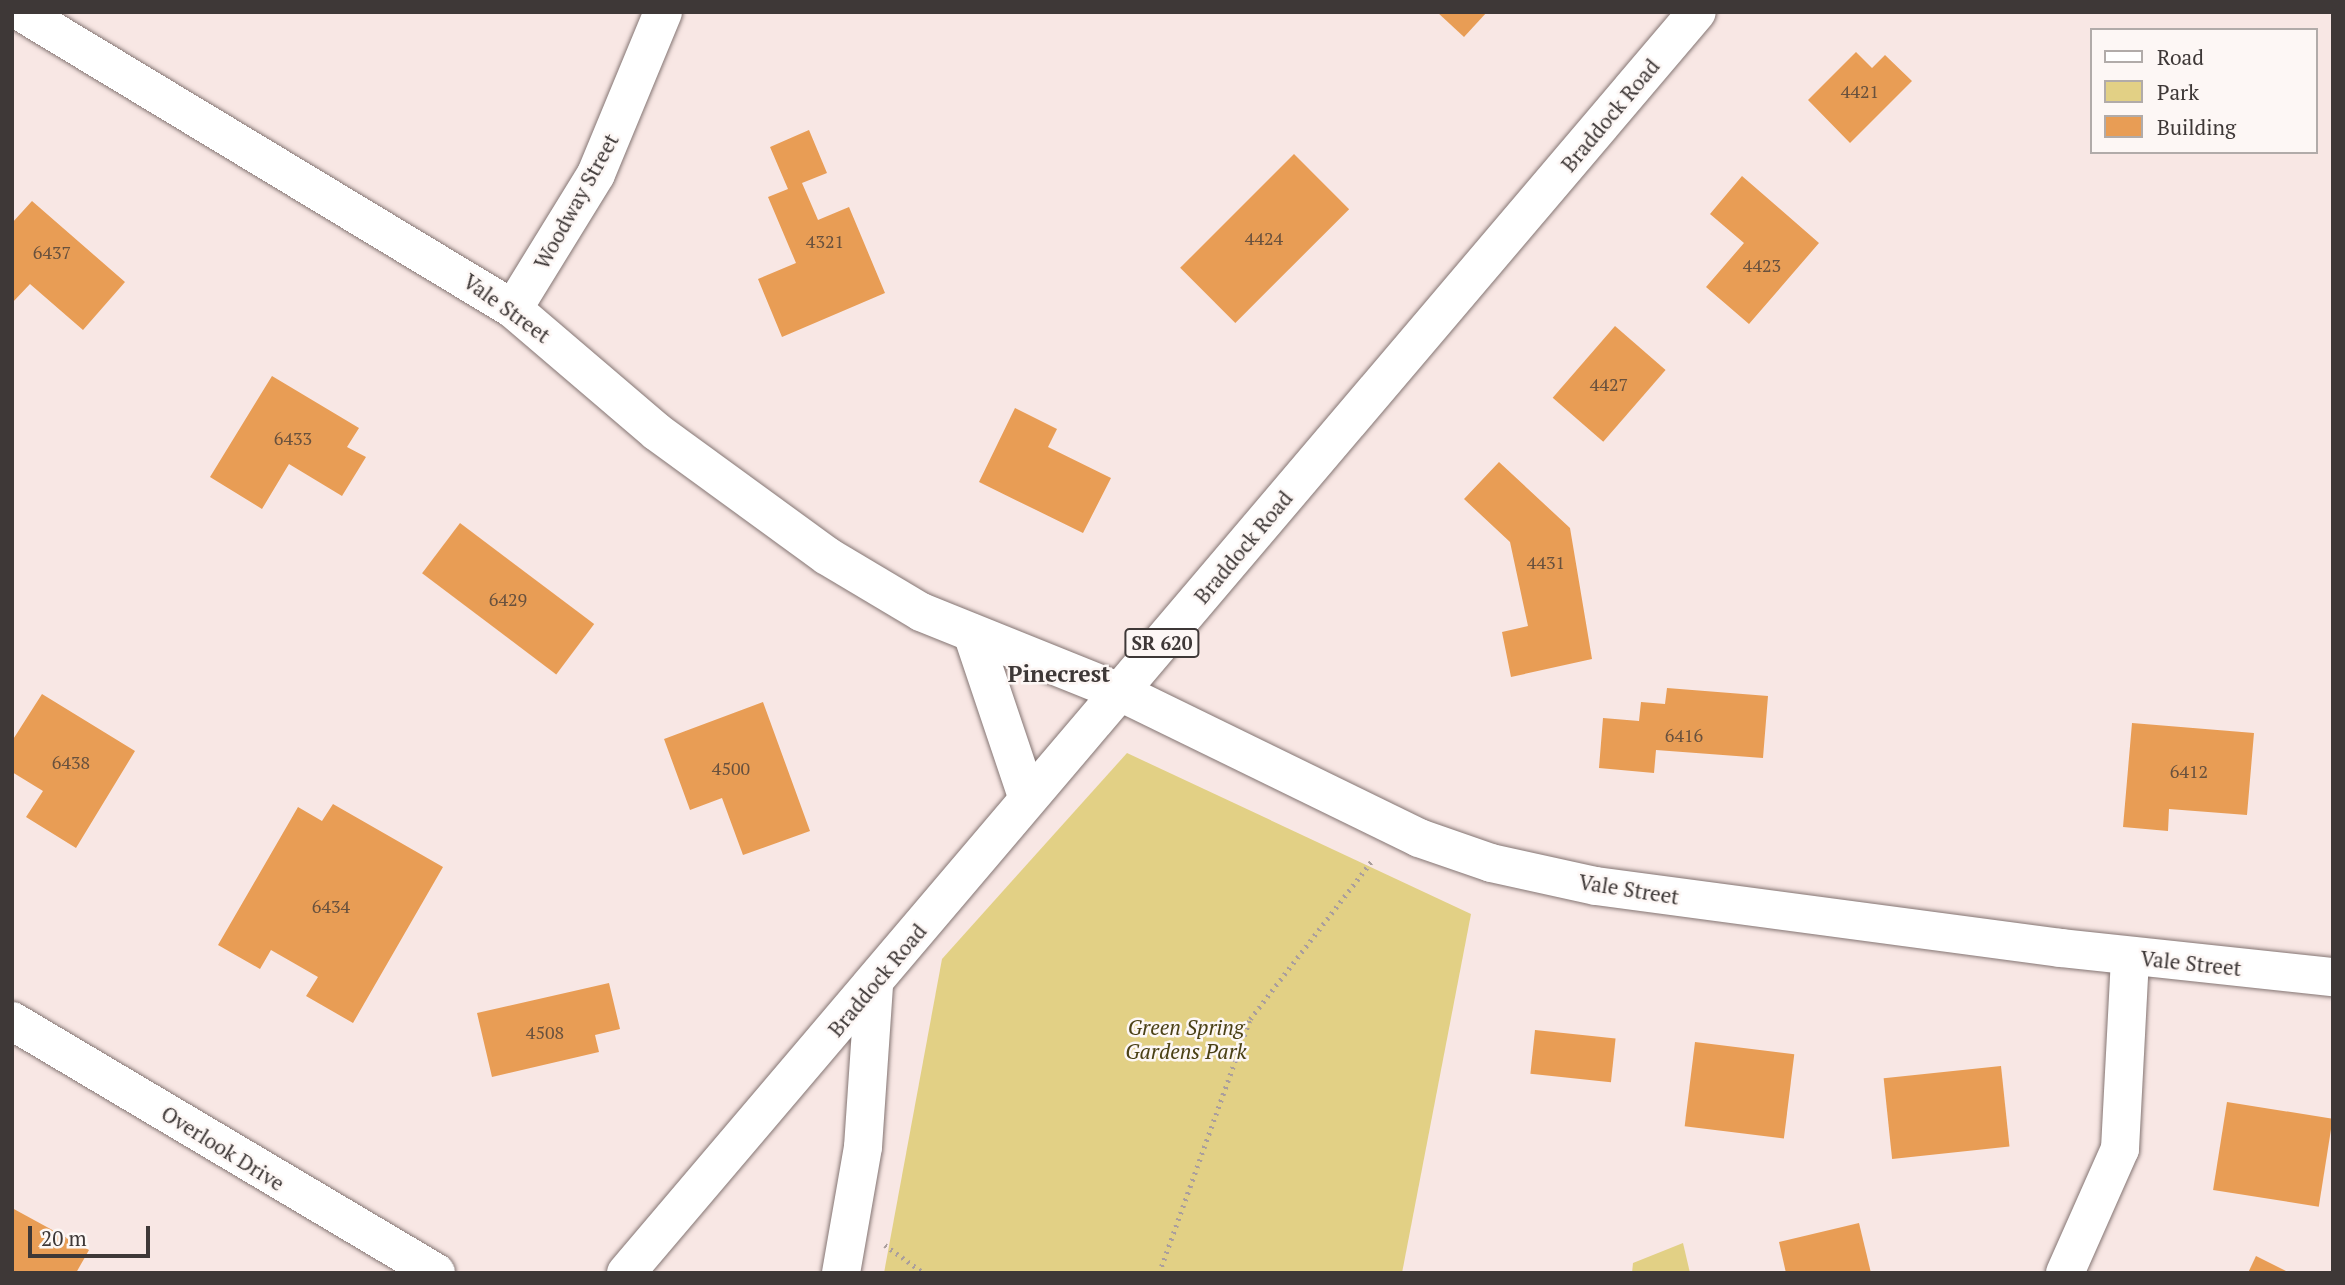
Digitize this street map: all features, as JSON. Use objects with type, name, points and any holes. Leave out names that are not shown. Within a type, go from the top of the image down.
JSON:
[{"type":"street","name":"Vale Street","points":[[21,12],[513,309],[657,432],[827,556],[921,612],[1120,692],[1397,828],[1491,863],[1596,886],[2130,956],[2333,977]]},
{"type":"street","name":"Woodway Street","points":[[513,309],[596,174],[663,12]]},
{"type":"street","name":"Braddock Road","points":[[626,1273],[1697,12]]},
{"type":"street","points":[[972,633],[1028,799]]},
{"type":"street","points":[[2065,1273],[2120,1149],[2130,956]]},
{"type":"street","points":[[841,1273],[863,1147],[874,984]]},
{"type":"street","name":"Overlook Drive","points":[[12,1021],[436,1273]]},
{"type":"path","points":[[1159,1273],[1250,1019],[1397,828]]},
{"type":"green space","name":"Green Spring Gardens Park","points":[[1127,753],[1471,914],[1402,1273],[884,1273],[942,959]]},
{"type":"green space","points":[[1683,1243],[1690,1273],[1632,1273],[1633,1263]]},
{"type":"building","points":[[1437,12],[1487,12],[1464,37]]},
{"type":"building","points":[[1856,52],[1872,68],[1885,55],[1912,81],[1850,143],[1808,100]]},
{"type":"building","points":[[809,130],[827,173],[802,183],[818,220],[849,207],[885,293],[782,337],[758,279],[796,263],[768,197],[788,189],[770,147]]},
{"type":"building","points":[[1294,154],[1349,209],[1235,323],[1180,268]]},
{"type":"building","points":[[1742,176],[1819,243],[1749,324],[1706,287],[1744,243],[1710,214]]},
{"type":"building","points":[[32,201],[125,282],[83,330],[30,284],[12,303],[12,223]]},
{"type":"building","points":[[1615,326],[1666,370],[1603,442],[1553,398]]},
{"type":"building","points":[[272,376],[359,428],[347,447],[366,457],[342,496],[289,464],[262,509],[210,477]]},
{"type":"building","points":[[1015,408],[1057,429],[1048,447],[1111,478],[1083,533],[979,482]]},
{"type":"building","points":[[1499,462],[1570,528],[1592,659],[1511,677],[1502,632],[1528,626],[1510,542],[1464,499]]},
{"type":"building","points":[[460,523],[594,624],[556,674],[422,573]]},
{"type":"building","points":[[1667,688],[1768,696],[1763,758],[1656,750],[1654,773],[1599,768],[1603,718],[1639,721],[1641,702],[1665,704]]},
{"type":"building","points":[[42,694],[135,751],[76,848],[26,817],[43,791],[12,772],[12,741]]},
{"type":"building","points":[[763,702],[810,831],[743,855],[722,798],[690,810],[664,739]]},
{"type":"building","points":[[2132,723],[2254,733],[2247,815],[2169,809],[2168,831],[2123,827]]},
{"type":"building","points":[[333,804],[443,867],[353,1023],[306,996],[318,977],[271,950],[260,969],[218,945],[298,807],[322,821]]},
{"type":"building","points":[[609,983],[620,1029],[595,1035],[599,1052],[492,1077],[477,1013]]},
{"type":"building","points":[[1535,1030],[1616,1038],[1611,1082],[1530,1074]]},
{"type":"building","points":[[1695,1042],[1794,1054],[1784,1139],[1685,1126]]},
{"type":"building","points":[[2001,1066],[2009,1147],[1892,1159],[1884,1078]]},
{"type":"building","points":[[2227,1102],[2333,1119],[2319,1207],[2213,1190]]},
{"type":"building","points":[[12,1208],[89,1250],[76,1273],[12,1273]]},
{"type":"building","points":[[1859,1223],[1871,1273],[1786,1273],[1779,1242]]},
{"type":"building","points":[[2256,1256],[2290,1273],[2248,1273]]},
{"type":"district","name":"Pinecrest","points":[[1059,674]]}]
